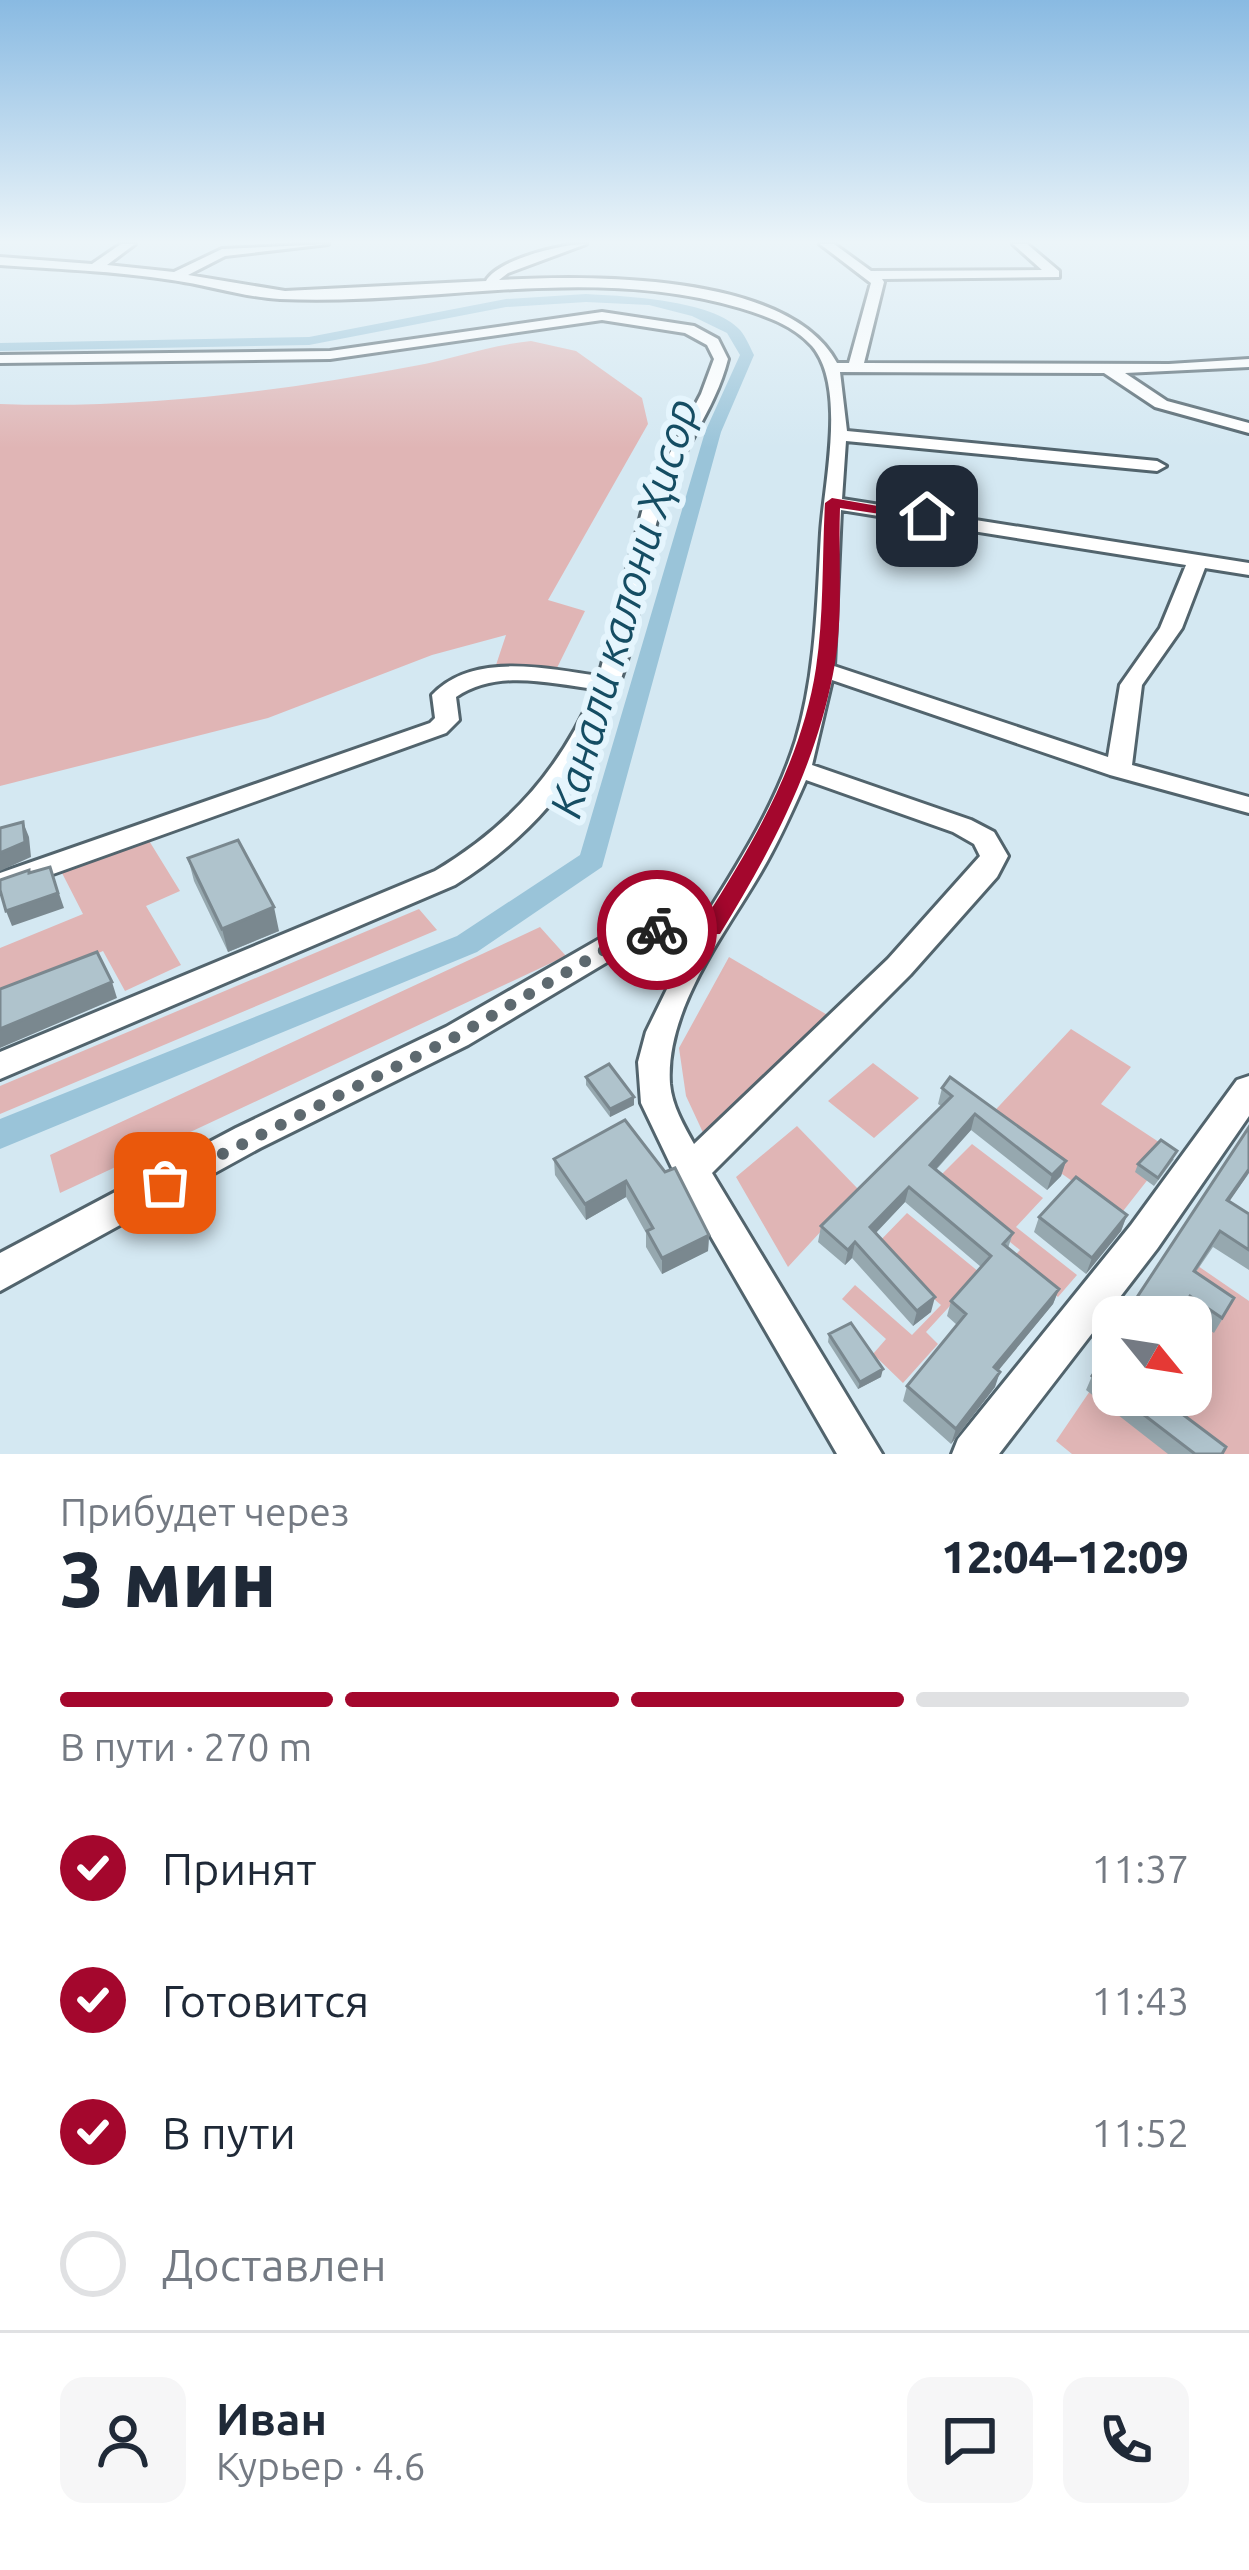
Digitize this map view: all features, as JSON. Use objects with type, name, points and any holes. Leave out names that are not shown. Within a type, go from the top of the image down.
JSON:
[{"type":"street","points":[[762,312],[802,329],[843,367],[1108,369],[1249,363]]},
{"type":"street","points":[[861,1454],[692,1170],[654,1091],[654,1060],[663,1029],[712,928],[762,847],[798,769],[825,670],[843,367],[867,312]]},
{"type":"street","points":[[0,359],[330,355],[602,316],[667,322],[704,336],[719,350],[719,368],[674,450],[654,501],[618,655],[606,684],[556,787],[488,855],[445,878],[0,1066]]},
{"type":"street","points":[[1108,369],[1161,404],[1249,428]]},
{"type":"street","points":[[840,435],[1156,466]]},
{"type":"street","points":[[832,503],[1249,569]]},
{"type":"street","points":[[1119,769],[1132,685],[1171,628],[1198,559]]},
{"type":"street","points":[[825,670],[1119,769],[1249,806]]},
{"type":"street","points":[[0,883],[438,728],[448,720],[444,695],[465,682],[502,674],[606,684]]},
{"type":"street","points":[[692,1170],[899,967],[994,856],[985,838],[962,826],[798,769]]},
{"type":"street","points":[[0,1273],[248,1138],[457,1036],[632,934],[712,928]]},
{"type":"street","points":[[973,1454],[1144,1238],[1249,1090]]},
{"type":"shaded area","points":[[531,341],[576,351],[642,398],[648,424],[548,600],[585,611],[554,674],[496,665],[506,635],[432,655],[268,718],[0,786],[0,404],[104,404],[260,391]]},
{"type":"shaded area","points":[[148,839],[180,891],[146,906],[181,965],[125,991],[103,951],[0,997],[0,948],[83,914],[62,873]]},
{"type":"shaded area","points":[[419,909],[437,930],[0,1114],[0,1086]]},
{"type":"shaded area","points":[[540,927],[566,956],[60,1193],[50,1155]]},
{"type":"shaded area","points":[[729,957],[836,1020],[706,1139],[686,1096],[679,1048]]},
{"type":"shaded area","points":[[1071,1029],[1131,1067],[1101,1104],[1171,1150],[1120,1215],[986,1120]]},
{"type":"shaded area","points":[[873,1063],[919,1098],[874,1138],[828,1101]]},
{"type":"shaded area","points":[[797,1126],[859,1190],[788,1267],[736,1177]]},
{"type":"shaded area","points":[[972,1144],[1043,1198],[1016,1227],[1077,1275],[1058,1297],[1018,1265],[988,1298],[970,1284],[926,1332],[938,1344],[903,1383],[873,1354],[886,1339],[842,1299],[855,1285],[912,1335],[941,1305],[874,1247],[907,1213],[990,1281],[1020,1250],[935,1181]]},
{"type":"shaded area","points":[[1182,1255],[1249,1301],[1249,1454],[1072,1454],[1056,1441],[1092,1388],[1092,1416],[1212,1416],[1212,1296],[1154,1296]]},
{"type":"building","points":[[23,822],[25,842],[0,853],[0,828]]},
{"type":"building","points":[[238,840],[274,907],[222,929],[188,858]]},
{"type":"building","points":[[50,867],[58,893],[6,911],[0,880]]},
{"type":"building","points":[[97,952],[112,982],[0,1029],[0,989]]},
{"type":"building","points":[[609,1064],[634,1097],[610,1109],[586,1077]]},
{"type":"building","points":[[950,1077],[1066,1161],[1052,1175],[975,1114],[930,1165],[1013,1233],[1003,1244],[1059,1289],[994,1367],[1000,1372],[956,1429],[907,1386],[966,1314],[951,1301],[991,1256],[909,1187],[870,1227],[935,1297],[917,1311],[855,1242],[848,1250],[821,1226],[952,1096],[942,1088]]},
{"type":"building","points":[[625,1120],[665,1172],[675,1168],[709,1235],[662,1258],[647,1231],[653,1228],[626,1181],[585,1204],[554,1159]]},
{"type":"building","points":[[1249,1127],[1249,1169],[1227,1200],[1249,1214],[1249,1250],[1220,1231],[1194,1271],[1234,1298],[1222,1318],[1212,1311],[1212,1296],[1138,1296]]},
{"type":"building","points":[[1161,1140],[1177,1151],[1158,1178],[1138,1164]]},
{"type":"building","points":[[1076,1177],[1127,1215],[1092,1258],[1039,1217]]},
{"type":"building","points":[[851,1323],[883,1369],[860,1382],[829,1334]]},
{"type":"building","points":[[1145,1416],[1185,1416],[1226,1447],[1222,1454],[1195,1454]]},
{"type":"waterway","name":"Канали калони Ҳисор","points":[[0,347],[309,341],[460,312]]},
{"type":"waterway","name":"Канали калони Ҳисор","points":[[0,1134],[467,944],[592,860],[713,432],[747,355],[733,330],[692,312]]},
{"type":"way so far","points":[[165,1183],[457,1036],[632,934],[657,930]]},
{"type":"route","points":[[657,930],[712,928],[762,847],[798,769],[825,670],[832,503],[927,516]]}]
